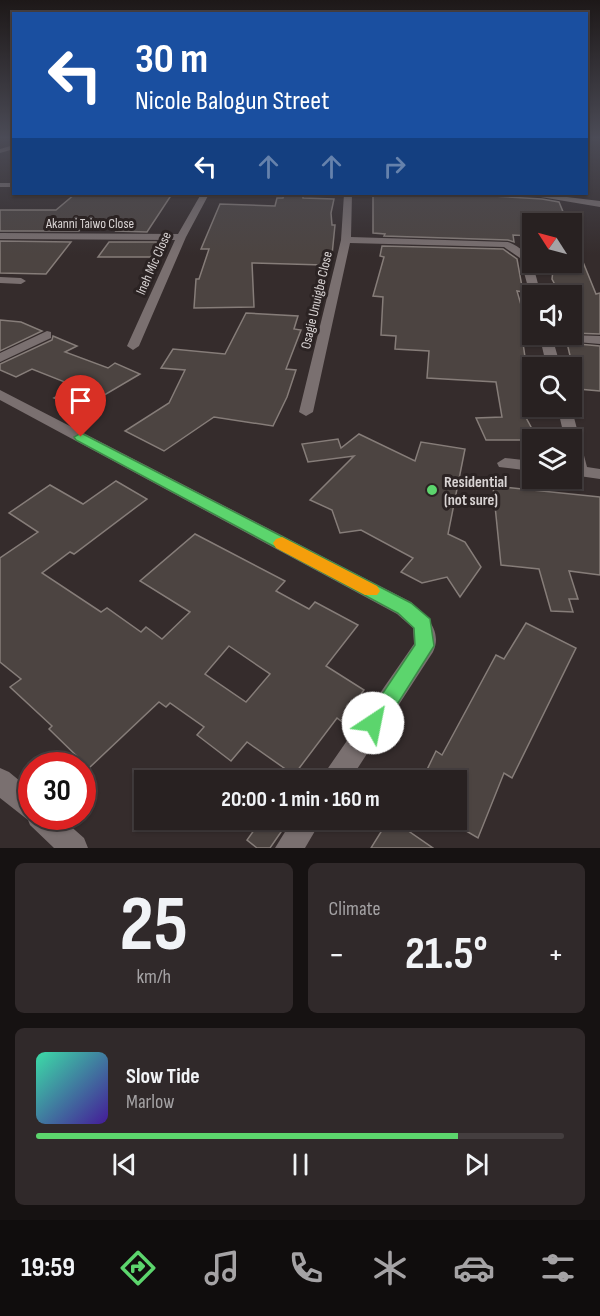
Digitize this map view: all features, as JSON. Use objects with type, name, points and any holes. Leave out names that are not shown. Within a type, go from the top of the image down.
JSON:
[{"type":"street","name":"Ineh Mic Close","points":[[133,346],[181,237],[204,195]]},
{"type":"street","name":"Osagie Unuigbe Close","points":[[306,412],[346,240],[348,195]]},
{"type":"street","points":[[534,195],[600,204]]},
{"type":"street","name":"Akanni Taiwo Close","points":[[0,236],[181,237]]},
{"type":"street","points":[[346,240],[505,244],[524,252],[532,285]]},
{"type":"street","points":[[0,245],[21,245]]},
{"type":"street","points":[[0,280],[21,281]]},
{"type":"street","points":[[0,358],[47,335]]},
{"type":"street","points":[[582,338],[600,340]]},
{"type":"street","points":[[0,394],[404,608],[423,625],[425,646],[342,770]]},
{"type":"street","points":[[505,463],[522,465]]},
{"type":"street","points":[[582,472],[600,474]]},
{"type":"street","points":[[1,783],[18,797]]},
{"type":"street","points":[[54,830],[74,848]]},
{"type":"street","points":[[289,848],[301,830]]},
{"type":"building","points":[[74,195],[171,195],[147,232],[116,231],[119,227],[82,227],[79,231],[0,231],[0,210],[56,210]]},
{"type":"building","points":[[284,195],[303,195],[303,198],[334,199],[331,213],[332,225],[335,225],[332,255],[324,254],[323,265],[252,263],[254,307],[194,308],[196,279],[199,279],[209,249],[201,249],[220,204],[275,206],[277,198],[283,198]]},
{"type":"building","points":[[373,195],[476,195],[542,199],[559,202],[564,213],[522,213],[522,235],[513,235],[514,242],[384,236],[385,234],[373,233]]},
{"type":"building","points":[[0,241],[71,242],[46,274],[0,273]]},
{"type":"building","points":[[109,242],[156,242],[164,245],[157,257],[98,257]]},
{"type":"building","points":[[382,246],[503,249],[517,259],[522,286],[522,292],[517,291],[522,308],[521,329],[525,357],[522,357],[522,417],[526,417],[532,429],[522,429],[522,440],[486,440],[476,418],[502,417],[496,382],[427,378],[429,351],[395,349],[396,336],[381,335],[383,297],[373,296],[384,257],[380,256]]},
{"type":"building","points":[[583,262],[596,294],[600,293],[600,334],[582,333],[582,285],[555,285],[552,279],[553,273],[582,273]]},
{"type":"building","points":[[246,313],[298,316],[294,329],[301,330],[286,369],[296,370],[287,397],[273,426],[214,417],[164,451],[125,431],[169,403],[185,370],[161,368],[173,349],[225,354]]},
{"type":"building","points":[[0,320],[21,322],[42,331],[0,351]]},
{"type":"building","points":[[53,336],[77,346],[65,352],[108,368],[115,363],[140,374],[79,410],[54,398],[75,386],[32,369],[16,377],[0,370],[0,364],[52,340]]},
{"type":"building","points":[[567,345],[600,346],[600,391],[582,389],[582,357],[570,357]]},
{"type":"building","points":[[359,434],[415,461],[421,442],[465,449],[448,534],[465,542],[481,567],[460,597],[447,577],[422,583],[401,572],[413,558],[361,530],[340,533],[332,510],[310,500],[354,456],[308,462],[302,444],[338,439],[341,448]]},
{"type":"building","points":[[116,481],[147,499],[74,554],[70,552],[42,573],[101,612],[107,608],[141,632],[146,627],[162,639],[190,612],[140,581],[195,534],[285,581],[276,591],[309,609],[315,602],[358,625],[326,666],[364,690],[341,721],[337,718],[298,770],[287,770],[247,742],[231,761],[197,735],[204,727],[170,703],[166,707],[159,702],[96,761],[96,752],[73,752],[49,729],[52,726],[10,687],[21,679],[0,662],[0,558],[38,532],[9,513],[50,485],[83,504]],"holes":[[[229,646],[270,674],[246,702],[205,674]]]},
{"type":"building","points":[[493,486],[600,497],[600,575],[569,571],[578,599],[569,599],[573,612],[551,611],[539,569],[501,565]]},
{"type":"building","points":[[526,623],[576,648],[512,778],[504,773],[478,838],[464,830],[467,830],[467,770],[427,770],[436,751],[442,755],[496,655],[504,659]]},
{"type":"building","points":[[254,830],[282,830],[270,848],[257,848],[247,840]]},
{"type":"building","points":[[382,830],[407,830],[433,848],[371,848]]},
{"type":"slow traffic","points":[[282,543],[371,591]]},
{"type":"place","name":"Residential (not sure)","points":[[432,490]]},
{"type":"route","points":[[81,437],[404,608],[423,625],[425,646],[373,723]]}]
